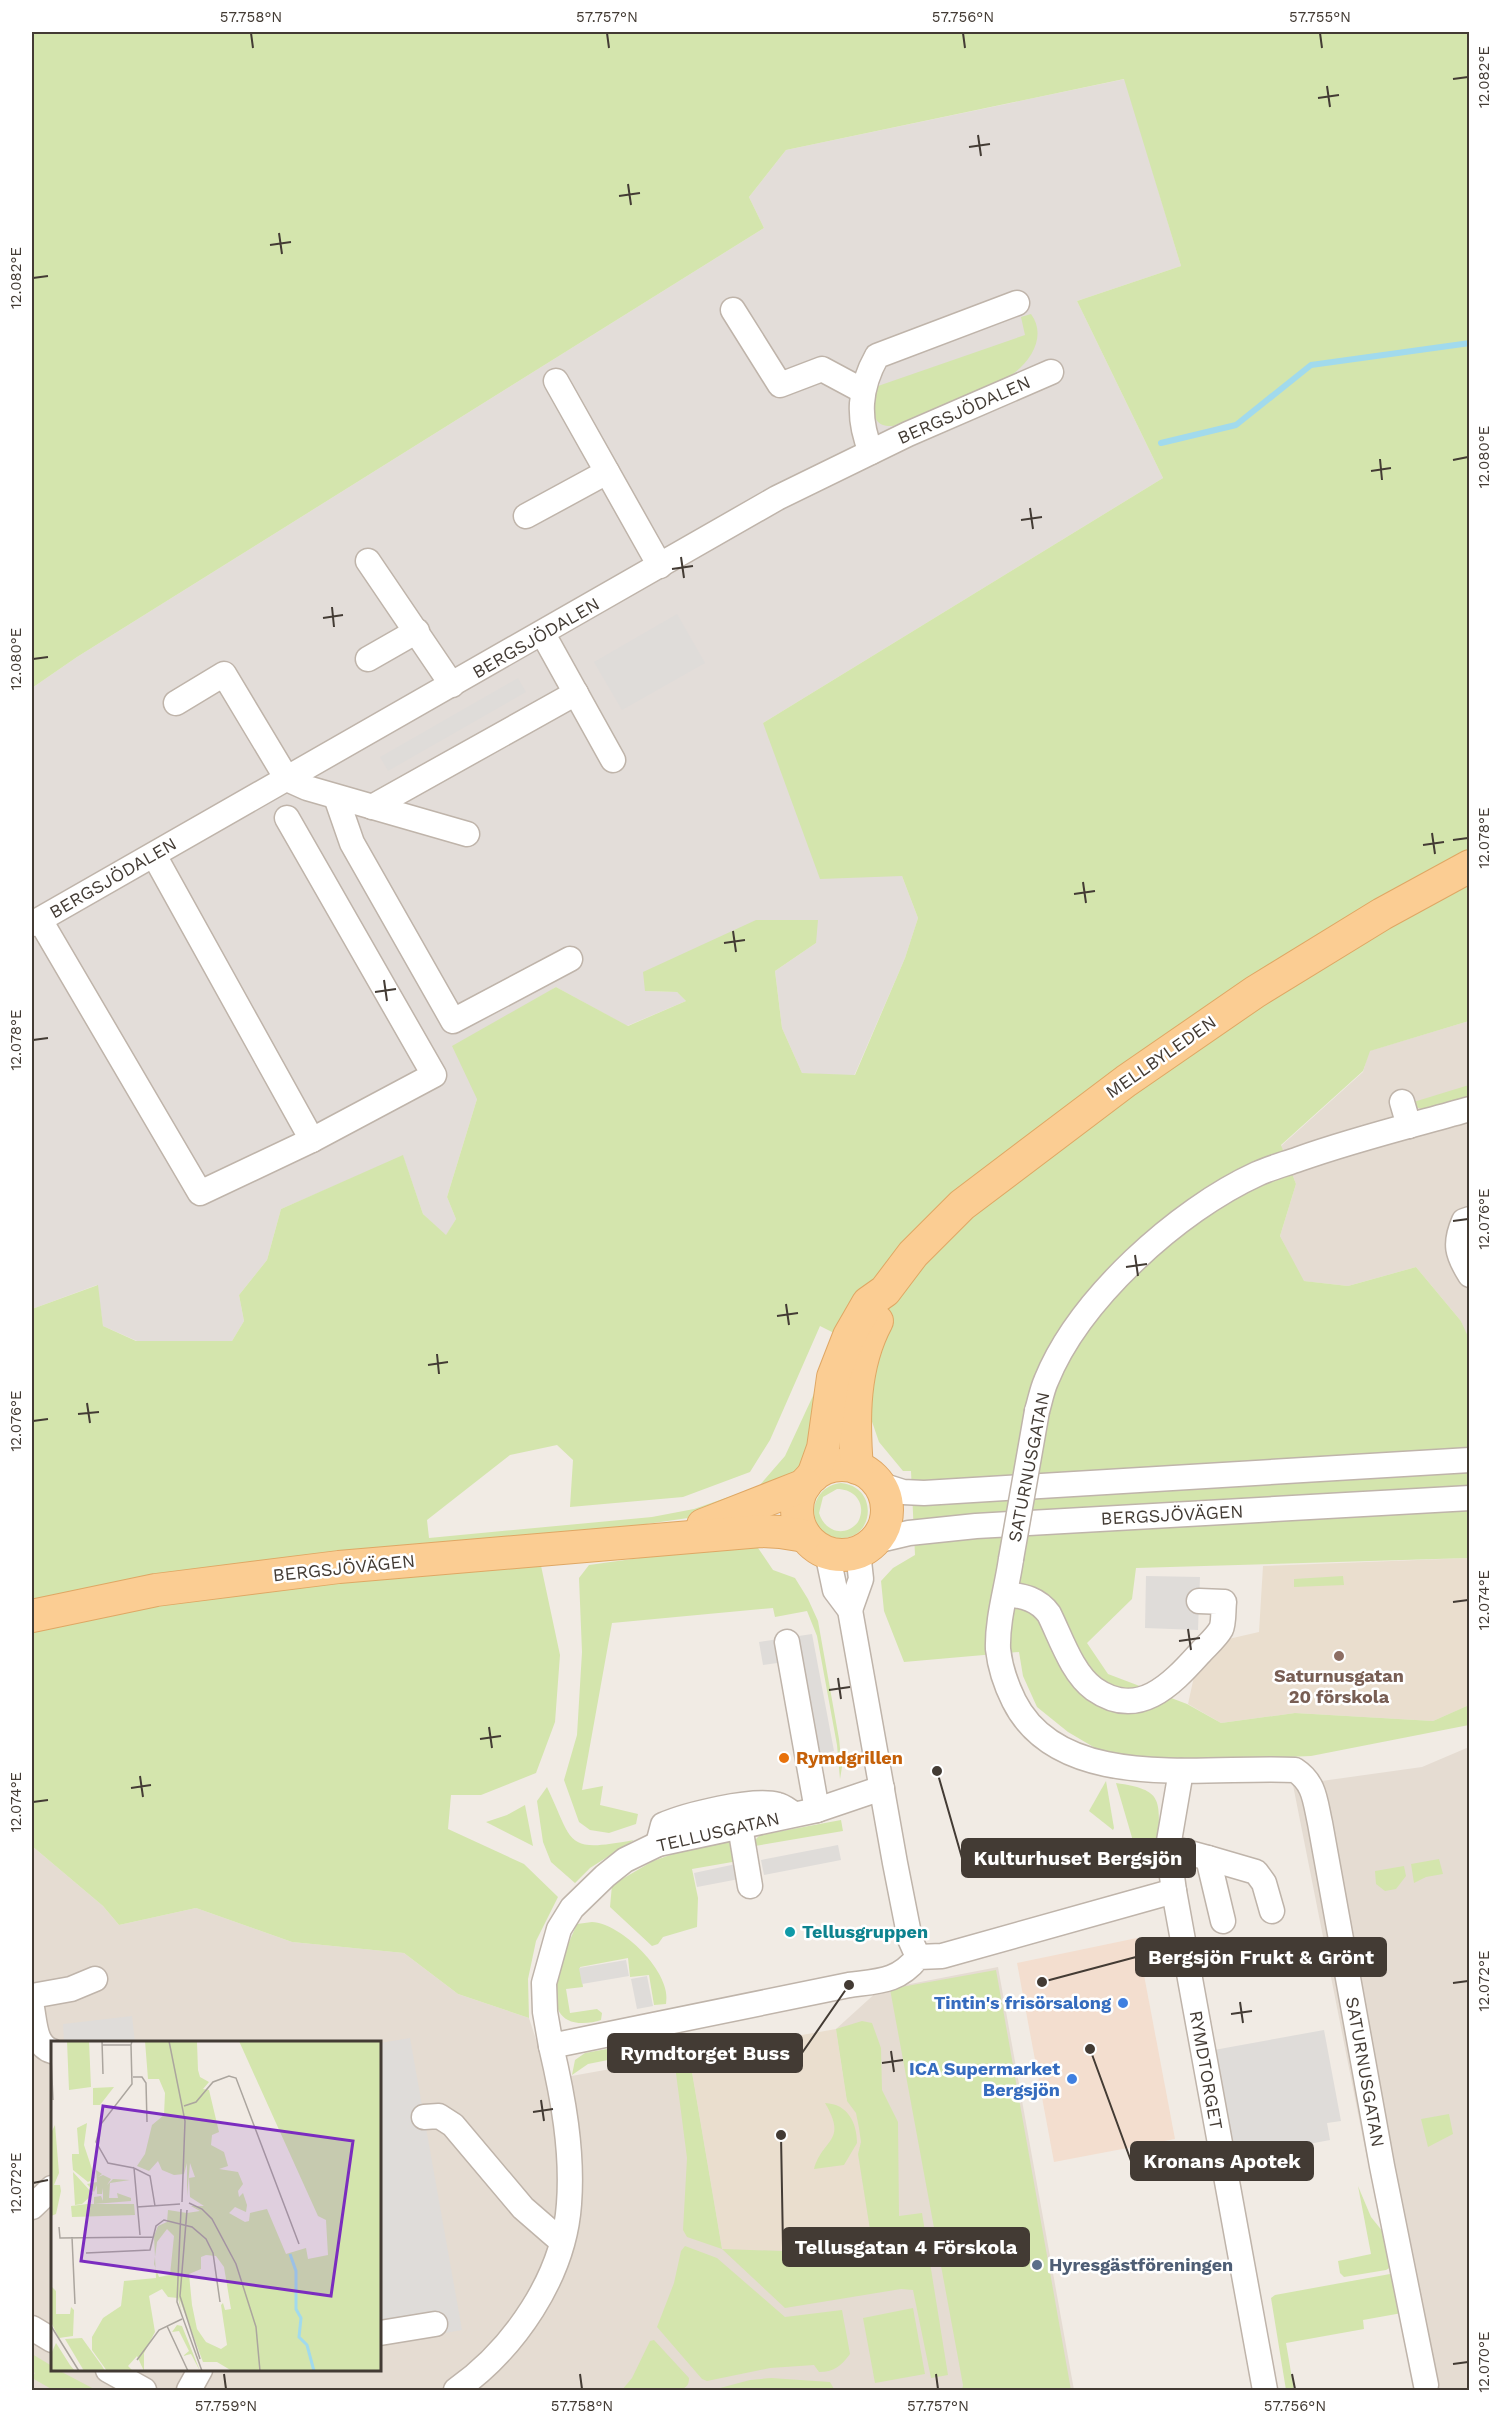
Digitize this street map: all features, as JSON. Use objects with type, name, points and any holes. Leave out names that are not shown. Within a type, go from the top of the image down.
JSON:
[{"type":"main road","name":"MELLBYLEDEN","points":[[809,1480],[824,1448],[833,1377],[849,1336],[868,1303],[885,1291],[913,1254],[962,1205],[1126,1081],[1287,971],[1391,908],[1470,866]]},
{"type":"main road","name":"MELLBYLEDEN","points":[[867,1476],[854,1420],[856,1387],[869,1335],[882,1311],[885,1291]]},
{"type":"main road","name":"BERGSJÖVÄGEN","points":[[659,1539],[757,1506],[834,1466],[867,1476]]},
{"type":"main road","points":[[867,1476],[884,1496],[887,1509],[885,1523],[867,1546]]},
{"type":"main road","points":[[809,1480],[799,1497],[797,1511],[799,1524],[816,1544]]},
{"type":"main road","name":"BERGSJÖVÄGEN","points":[[32,1616],[156,1590],[203,1583],[339,1567],[659,1539],[708,1537],[761,1531],[780,1532],[842,1555],[867,1546]]},
{"type":"street","points":[[871,452],[863,431],[863,391],[867,375],[877,356],[1017,303]]},
{"type":"street","points":[[733,310],[780,385],[822,369],[863,391]]},
{"type":"street","name":"BERGSJÖDALEN","points":[[36,922],[543,634],[777,498],[871,452],[1051,372]]},
{"type":"street","points":[[556,381],[660,566]]},
{"type":"street","points":[[526,516],[607,472]]},
{"type":"street","points":[[368,561],[452,685]]},
{"type":"street","points":[[368,659],[417,631]]},
{"type":"street","points":[[543,634],[613,760]]},
{"type":"street","points":[[176,703],[224,674],[287,779],[307,788],[467,834]]},
{"type":"street","points":[[372,807],[576,693]]},
{"type":"street","points":[[336,796],[352,843],[453,1021],[570,959]]},
{"type":"street","points":[[36,922],[200,1193],[312,1140],[434,1075],[287,818]]},
{"type":"street","points":[[154,855],[312,1140]]},
{"type":"street","points":[[1402,1102],[1409,1126]]},
{"type":"street","name":"SATURNUSGATAN","points":[[1426,2385],[1382,2166],[1312,1790],[1306,1778],[1294,1770],[1181,1772],[1110,1764],[1072,1754],[1052,1744],[1032,1728],[1020,1712],[1008,1689],[1002,1668],[999,1627],[1037,1411],[1047,1380],[1059,1356],[1086,1315],[1130,1265],[1166,1232],[1209,1200],[1257,1174],[1344,1143],[1470,1109]]},
{"type":"street","points":[[1470,1220],[1464,1221],[1457,1237],[1460,1259],[1470,1275]]},
{"type":"street","name":"BERGSJÖVÄGEN","points":[[867,1476],[903,1492],[924,1493],[1470,1460]]},
{"type":"street","name":"BERGSJÖVÄGEN","points":[[867,1546],[909,1533],[975,1526],[1470,1498]]},
{"type":"street","points":[[816,1544],[835,1590],[850,1610],[910,1939],[918,1957]]},
{"type":"street","points":[[850,1610],[861,1579],[867,1546]]},
{"type":"street","points":[[1006,1594],[1031,1599],[1042,1605],[1050,1614],[1082,1677],[1092,1688],[1106,1696],[1127,1702],[1164,1690],[1221,1629],[1224,1602],[1199,1601]]},
{"type":"street","points":[[657,1844],[663,1825],[680,1818],[757,1803],[778,1805],[806,1812],[787,1642]]},
{"type":"street","points":[[1181,1772],[1168,1847],[1256,1872],[1264,1884],[1272,1911]]},
{"type":"street","name":"TELLUSGATAN","points":[[456,2391],[509,2344],[539,2298],[559,2252],[569,2206],[569,2145],[561,2089],[545,2012],[544,1983],[559,1929],[572,1908],[625,1860],[657,1844],[806,1812],[882,1788]]},
{"type":"street","points":[[740,1826],[750,1886]]},
{"type":"street","name":"RYMDTORGET","points":[[1168,1847],[1264,2391]]},
{"type":"street","points":[[1208,1858],[1223,1921]]},
{"type":"street","points":[[918,1957],[942,1956],[1174,1891]]},
{"type":"street","points":[[551,2046],[849,1985],[883,1981],[908,1970],[918,1957]]},
{"type":"street","points":[[32,1996],[70,1989],[95,1979]]},
{"type":"street","points":[[32,2008],[41,2045],[51,2050]]},
{"type":"street","points":[[424,2117],[439,2116],[453,2125],[523,2208],[561,2241]]},
{"type":"street","points":[[32,2207],[51,2189]]},
{"type":"street","points":[[381,2333],[435,2324]]},
{"type":"street","points":[[32,2328],[51,2339]]},
{"type":"street","points":[[114,2371],[144,2391]]},
{"type":"street","points":[[189,2391],[199,2371]]},
{"type":"shaded area","points":[[1125,79],[1181,266],[1077,301],[1163,478],[763,723],[902,876],[918,918],[905,958],[854,1076],[802,1073],[782,1028],[775,971],[816,943],[645,991],[677,992],[686,1001],[627,1026],[556,987],[528,1005],[477,1099],[447,1197],[456,1219],[446,1236],[423,1214],[403,1156],[281,1209],[267,1260],[239,1295],[244,1321],[232,1341],[137,1341],[103,1326],[97,1285],[32,1309],[32,688],[77,657],[764,228],[749,197],[786,150]]},
{"type":"shaded area","points":[[677,614],[705,663],[622,710],[594,662]]},
{"type":"shaded area","points":[[518,678],[526,692],[388,771],[380,757]]},
{"type":"shaded area","points":[[1469,1021],[1469,1341],[1461,1321],[1416,1267],[1348,1286],[1303,1281],[1280,1236],[1296,1184],[1281,1146],[1363,1072],[1369,1051]]},
{"type":"shaded area","name":"Saturnusgatan 20 förskola","points":[[1469,1558],[1469,1705],[1433,1721],[1295,1713],[1221,1723],[1188,1704],[1195,1672],[1224,1640],[1259,1632],[1263,1566]]},
{"type":"shaded area","points":[[1146,1576],[1200,1577],[1198,1630],[1145,1628]]},
{"type":"shaded area","points":[[812,1634],[834,1751],[817,1755],[799,1660],[763,1665],[759,1642]]},
{"type":"shaded area","points":[[1469,1747],[1469,2390],[1418,2390],[1382,2172],[1367,2159],[1293,1785],[1422,1767]]},
{"type":"shaded area","points":[[838,1845],[841,1860],[764,1875],[761,1860]]},
{"type":"shaded area","points":[[32,1846],[103,1906],[119,1925],[196,1908],[292,1942],[404,1953],[458,1994],[529,2018],[549,2080],[689,2055],[722,2249],[847,2101],[836,2029],[879,1990],[998,1967],[1074,2390],[32,2390]]},
{"type":"shaded area","points":[[736,1864],[739,1879],[697,1887],[694,1873]]},
{"type":"shaded area","points":[[1137,1938],[1175,2139],[1054,2162],[1017,1963]]},
{"type":"shaded area","points":[[626,1960],[629,1976],[582,1984],[579,1968]]},
{"type":"shaded area","points":[[647,1976],[653,2006],[637,2009],[631,1979]]},
{"type":"shaded area","points":[[132,2016],[135,2041],[64,2041],[63,2024]]},
{"type":"shaded area","points":[[836,2029],[847,2101],[856,2113],[859,2128],[861,2142],[858,2154],[871,2236],[783,2251],[722,2249],[689,2055]]},
{"type":"shaded area","points":[[1324,2030],[1341,2121],[1327,2123],[1330,2140],[1234,2158],[1214,2050]]},
{"type":"shaded area","points":[[410,2038],[462,2330],[410,2339],[381,2324],[381,2043]]},
{"type":"green space","points":[[32,32],[1469,32],[1469,1021],[1370,1051],[1363,1071],[1281,1145],[1296,1184],[1280,1236],[1304,1281],[1348,1286],[1416,1267],[1461,1321],[1470,1341],[1469,1558],[1136,1568],[1132,1599],[1087,1643],[1108,1674],[1187,1704],[1221,1723],[1295,1713],[1433,1721],[1469,1705],[1469,1725],[1311,1756],[1173,1762],[1102,1752],[1068,1732],[1037,1707],[1023,1676],[1019,1652],[904,1662],[884,1611],[881,1581],[893,1568],[915,1555],[911,1471],[903,1471],[879,1442],[867,1407],[848,1452],[838,1452],[854,1343],[820,1326],[770,1440],[750,1472],[683,1497],[570,1507],[573,1460],[557,1445],[510,1455],[427,1520],[429,1538],[652,1517],[694,1509],[737,1494],[744,1494],[711,1512],[688,1518],[605,1530],[540,1561],[560,1655],[555,1722],[536,1773],[481,1795],[451,1795],[448,1829],[524,1864],[558,1897],[536,1941],[528,1979],[529,2018],[458,1994],[404,1953],[292,1942],[196,1908],[119,1925],[103,1906],[32,1846],[32,1309],[98,1285],[103,1326],[136,1341],[232,1341],[244,1321],[239,1295],[267,1260],[281,1209],[403,1155],[423,1214],[446,1235],[456,1219],[447,1197],[477,1099],[452,1046],[556,987],[628,1026],[686,1001],[677,992],[645,991],[643,972],[756,920],[818,920],[816,943],[775,971],[782,1028],[802,1073],[855,1075],[905,958],[918,918],[902,876],[820,879],[763,723],[1163,478],[1077,301],[1181,266],[1124,79],[786,150],[749,197],[764,228],[77,657],[32,688]]},
{"type":"green space","points":[[1031,314],[1038,332],[1037,341],[1029,358],[1016,372],[893,426],[879,423],[874,413],[874,399],[878,386],[1025,335],[1021,317]]},
{"type":"green space","points":[[1469,1085],[1469,1097],[1445,1105],[1422,1109],[1407,1104]]},
{"type":"green space","points":[[831,1357],[806,1463],[794,1475],[759,1486],[785,1456]]},
{"type":"green space","points":[[841,1483],[854,1487],[867,1503],[868,1513],[865,1523],[860,1531],[851,1537],[839,1538],[828,1535],[820,1529],[815,1520],[816,1501],[829,1486]],"holes":[[[837,1489],[844,1490],[858,1499],[860,1516],[853,1527],[836,1531],[826,1525],[819,1513],[823,1497]]]},
{"type":"green space","points":[[754,1542],[773,1570],[795,1578],[818,1621],[839,1739],[842,1767],[840,1779],[837,1745],[817,1636],[807,1611],[775,1617],[773,1608],[612,1623],[582,1790],[603,1786],[600,1805],[638,1814],[636,1824],[609,1833],[590,1830],[579,1822],[564,1780],[577,1735],[582,1652],[579,1578],[589,1565]]},
{"type":"green space","points":[[1343,1576],[1344,1585],[1294,1587],[1294,1579]]},
{"type":"green space","points":[[1106,1781],[1114,1828],[1113,1830],[1089,1811]]},
{"type":"green space","points":[[1116,1783],[1143,1789],[1156,1799],[1159,1816],[1159,1843],[1133,1841]]},
{"type":"green space","points":[[547,1787],[562,1821],[574,1840],[583,1844],[595,1845],[634,1840],[590,1868],[575,1883],[551,1862],[543,1842],[537,1801]]},
{"type":"green space","points":[[525,1805],[533,1846],[486,1822],[507,1815]]},
{"type":"green space","points":[[841,1820],[843,1831],[755,1846],[754,1841],[760,1835]]},
{"type":"green space","points":[[731,1841],[738,1861],[692,1869],[698,1898],[697,1927],[663,1937],[658,1944],[652,1946],[610,1907],[612,1885],[653,1861],[693,1847]]},
{"type":"green space","points":[[1439,1859],[1443,1874],[1426,1877],[1414,1883],[1411,1864]]},
{"type":"green space","points":[[1404,1866],[1406,1876],[1396,1889],[1385,1891],[1376,1884],[1375,1871]]},
{"type":"green space","points":[[592,1922],[617,1931],[642,1952],[661,1978],[666,1992],[666,2004],[654,2005],[649,1975],[630,1977],[628,1958],[580,1967],[583,1987],[566,1989],[570,2013],[597,2009],[602,2013],[601,2020],[576,2023],[568,2020],[560,2012],[556,2001],[556,1988],[563,1959],[577,1924]]},
{"type":"green space","points":[[996,1970],[1071,2390],[962,2390],[963,2385],[890,1989]]},
{"type":"green space","points":[[862,2021],[872,2023],[881,2048],[882,2090],[898,2122],[899,2216],[922,2213],[948,2375],[931,2378],[913,2290],[901,2289],[785,2308],[722,2249],[783,2251],[871,2236],[858,2154],[861,2142],[859,2128],[856,2113],[847,2101],[836,2029]]},
{"type":"green space","points":[[672,2037],[668,2048],[588,2064],[572,2075],[575,2060],[585,2053]]},
{"type":"green space","points":[[689,2055],[722,2249],[687,2237],[683,2230],[687,2158],[674,2058]]},
{"type":"green space","points":[[825,2103],[840,2107],[850,2116],[855,2128],[857,2143],[844,2165],[814,2169],[834,2133],[832,2116]]},
{"type":"green space","points":[[1449,2114],[1453,2134],[1428,2147],[1421,2119]]},
{"type":"green space","points":[[1358,2186],[1371,2217],[1387,2237],[1391,2267],[1386,2270],[1344,2277],[1340,2273],[1338,2261],[1371,2254]]},
{"type":"green space","points":[[685,2246],[717,2258],[785,2317],[842,2310],[850,2354],[837,2368],[824,2372],[819,2372],[814,2365],[770,2368],[707,2381],[702,2379],[657,2327],[674,2283],[681,2251]]},
{"type":"green space","points":[[1390,2274],[1393,2276],[1402,2313],[1363,2320],[1364,2329],[1286,2343],[1294,2390],[1286,2390],[1271,2298],[1275,2295]]},
{"type":"green space","points":[[913,2308],[925,2374],[875,2383],[863,2318]]},
{"type":"green space","points":[[654,2340],[689,2378],[688,2385],[678,2390],[622,2390],[632,2378],[650,2341]]},
{"type":"green space","points":[[32,2354],[51,2365],[51,2371],[60,2371],[96,2390],[53,2390],[32,2378],[35,2373],[32,2371]]},
{"type":"green space","points":[[771,2378],[830,2382],[834,2389],[719,2390],[750,2380]]},
{"type":"waterway","points":[[1161,443],[1236,425],[1311,365],[1470,343]]},
{"type":"place","name":"Saturnusgatan 20 förskola","points":[[1339,1656]]},
{"type":"place","name":"Rymdgrillen","points":[[784,1758]]},
{"type":"place","name":"Kulturhuset Bergsjön","points":[[937,1771]]},
{"type":"place","name":"Tellusgruppen","points":[[790,1932]]},
{"type":"place","name":"Bergsjön Frukt & Grönt","points":[[1042,1982]]},
{"type":"place","name":"Rymdtorget Buss","points":[[849,1985]]},
{"type":"place","name":"Tintin's frisörsalong","points":[[1123,2003]]},
{"type":"place","name":"Kronans Apotek","points":[[1090,2049]]},
{"type":"place","name":"ICA Supermarket Bergsjön","points":[[1072,2079]]},
{"type":"place","name":"Tellusgatan 4 Förskola","points":[[781,2135]]},
{"type":"place","name":"Hyresgästföreningen","points":[[1037,2265]]}]
